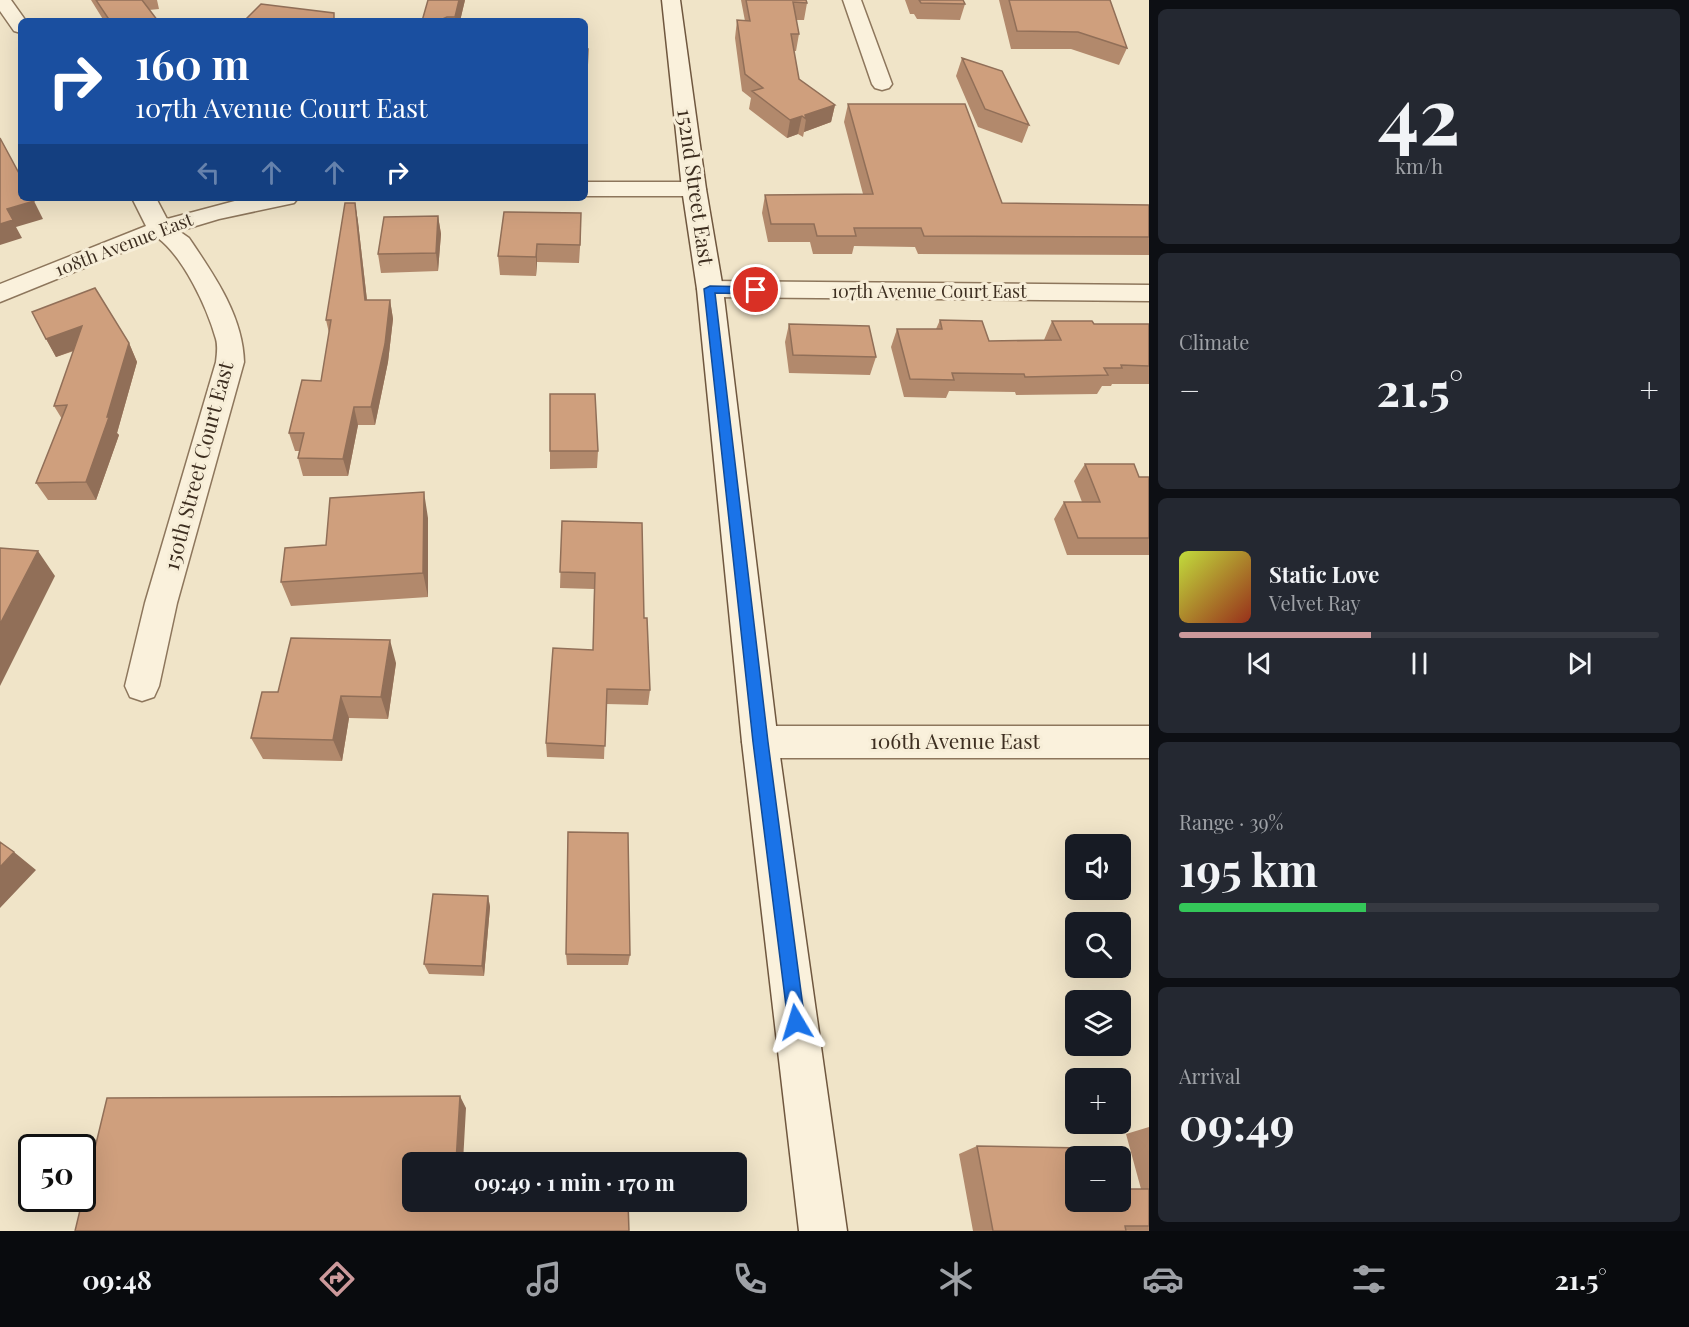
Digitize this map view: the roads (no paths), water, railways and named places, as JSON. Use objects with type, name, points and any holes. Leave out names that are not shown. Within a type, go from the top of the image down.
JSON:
[{"type":"street","points":[[2,0],[18,23]]},
{"type":"street","name":"152nd Street East","points":[[671,0],[694,189],[710,289],[760,742],[823,1231]]},
{"type":"street","points":[[852,0],[882,84]]},
{"type":"street","points":[[588,189],[694,189]]},
{"type":"street","name":"150th Street Court East","points":[[142,687],[161,603],[230,362],[230,341],[216,303],[180,243],[159,227],[146,201]]},
{"type":"street","name":"108th Avenue East","points":[[0,294],[159,227],[228,209],[270,201]]},
{"type":"street","name":"107th Avenue Court East","points":[[710,289],[1149,293]]},
{"type":"street","name":"106th Avenue East","points":[[760,742],[1149,742]]}]
